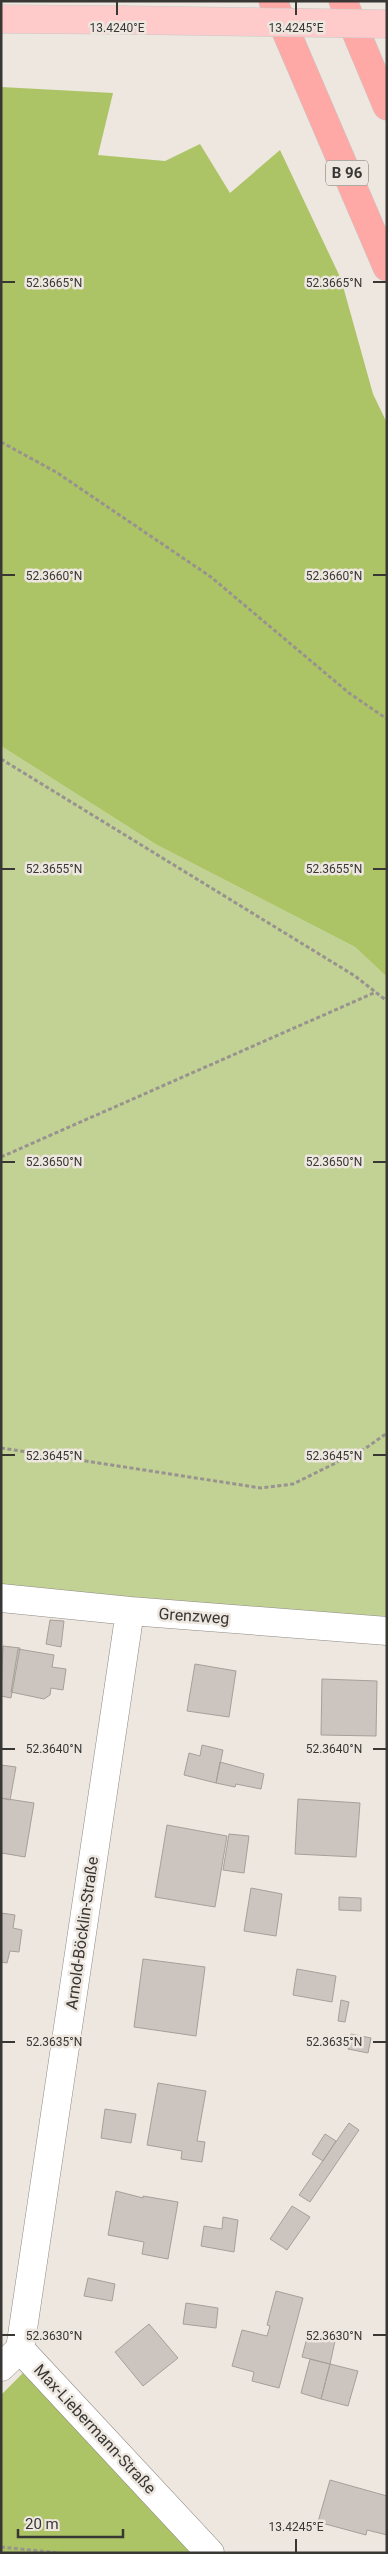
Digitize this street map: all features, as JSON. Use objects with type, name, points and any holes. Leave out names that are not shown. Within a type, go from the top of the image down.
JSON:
[{"type":"highway","name":"B 96","points":[[273,1],[387,267]]},
{"type":"highway","points":[[343,1],[387,106]]},
{"type":"main road","points":[[1,19],[387,24]]},
{"type":"street","name":"Grenzweg","points":[[1,1598],[130,1611],[387,1631]]},
{"type":"street","name":"Arnold-Böcklin-Straße","points":[[11,2358],[130,1611]]},
{"type":"street","name":"Max-Liebermann-Straße","points":[[11,2358],[210,2553]]},
{"type":"path","points":[[1,442],[56,472],[211,577],[349,693],[387,719]]},
{"type":"path","points":[[1,759],[347,970],[387,1001]]},
{"type":"path","points":[[1,1157],[376,992]]},
{"type":"path","points":[[1,1448],[261,1488],[293,1484],[366,1448],[387,1433]]},
{"type":"path","points":[[1,2547],[60,2553]]},
{"type":"green space","points":[[1,87],[113,93],[98,155],[165,161],[200,144],[230,193],[280,150],[341,279],[373,394],[387,423],[387,977],[355,947],[157,845],[1,746]]},
{"type":"green space","points":[[1,746],[157,845],[355,947],[387,977],[387,1631],[1,1598]]},
{"type":"green space","points":[[29,2367],[200,2553],[1,2553],[1,2395]]},
{"type":"building","points":[[50,1620],[64,1621],[61,1647],[46,1644]]},
{"type":"building","points":[[3,1646],[20,1648],[11,1698],[1,1696]]},
{"type":"building","points":[[18,1649],[54,1655],[52,1667],[66,1669],[63,1690],[51,1688],[50,1695],[44,1699],[11,1692]]},
{"type":"building","points":[[195,1664],[236,1671],[229,1717],[187,1711]]},
{"type":"building","points":[[322,1679],[377,1681],[376,1736],[321,1735]]},
{"type":"building","points":[[202,1745],[223,1750],[216,1783],[184,1775],[189,1753],[200,1756]]},
{"type":"building","points":[[220,1762],[264,1774],[261,1789],[236,1784],[235,1787],[216,1783]]},
{"type":"building","points":[[1,1765],[16,1767],[10,1800],[1,1798]]},
{"type":"building","points":[[1,1798],[34,1803],[25,1857],[2,1853],[1,1856]]},
{"type":"building","points":[[298,1799],[360,1803],[356,1857],[295,1854]]},
{"type":"building","points":[[167,1825],[227,1836],[215,1907],[155,1897]]},
{"type":"building","points":[[229,1834],[249,1836],[244,1873],[223,1870]]},
{"type":"building","points":[[251,1888],[282,1894],[276,1936],[244,1931]]},
{"type":"building","points":[[339,1897],[361,1898],[361,1911],[339,1910]]},
{"type":"building","points":[[1,1913],[15,1915],[13,1928],[22,1930],[19,1952],[10,1951],[7,1963],[1,1962]]},
{"type":"building","points":[[143,1959],[205,1967],[196,2036],[134,2027]]},
{"type":"building","points":[[297,1969],[336,1976],[332,2002],[293,1995]]},
{"type":"building","points":[[341,2000],[349,2002],[345,2022],[338,2021]]},
{"type":"building","points":[[351,2034],[371,2038],[368,2053],[348,2049]]},
{"type":"building","points":[[158,2083],[206,2091],[197,2141],[205,2142],[202,2162],[181,2159],[182,2151],[147,2145]]},
{"type":"building","points":[[105,2109],[136,2114],[131,2143],[101,2138]]},
{"type":"building","points":[[349,2123],[359,2130],[310,2202],[299,2195]]},
{"type":"building","points":[[325,2134],[336,2141],[323,2161],[312,2154]]},
{"type":"building","points":[[116,2191],[143,2198],[143,2196],[178,2202],[168,2259],[142,2254],[144,2242],[108,2235]]},
{"type":"building","points":[[292,2206],[310,2217],[287,2250],[270,2239]]},
{"type":"building","points":[[223,2217],[238,2220],[234,2252],[201,2246],[204,2226],[222,2229]]},
{"type":"building","points":[[88,2278],[115,2284],[112,2301],[84,2296]]},
{"type":"building","points":[[276,2291],[303,2298],[279,2388],[252,2381],[254,2372],[232,2366],[242,2330],[267,2336],[270,2326],[267,2325]]},
{"type":"building","points":[[186,2303],[218,2308],[216,2328],[183,2324]]},
{"type":"building","points":[[149,2324],[178,2358],[143,2386],[115,2352]]},
{"type":"building","points":[[308,2334],[335,2341],[330,2364],[302,2357]]},
{"type":"building","points":[[310,2359],[330,2364],[321,2399],[301,2393]]},
{"type":"building","points":[[330,2364],[358,2371],[348,2406],[321,2399]]},
{"type":"building","points":[[330,2480],[387,2496],[387,2535],[367,2530],[366,2535],[318,2522]]}]
